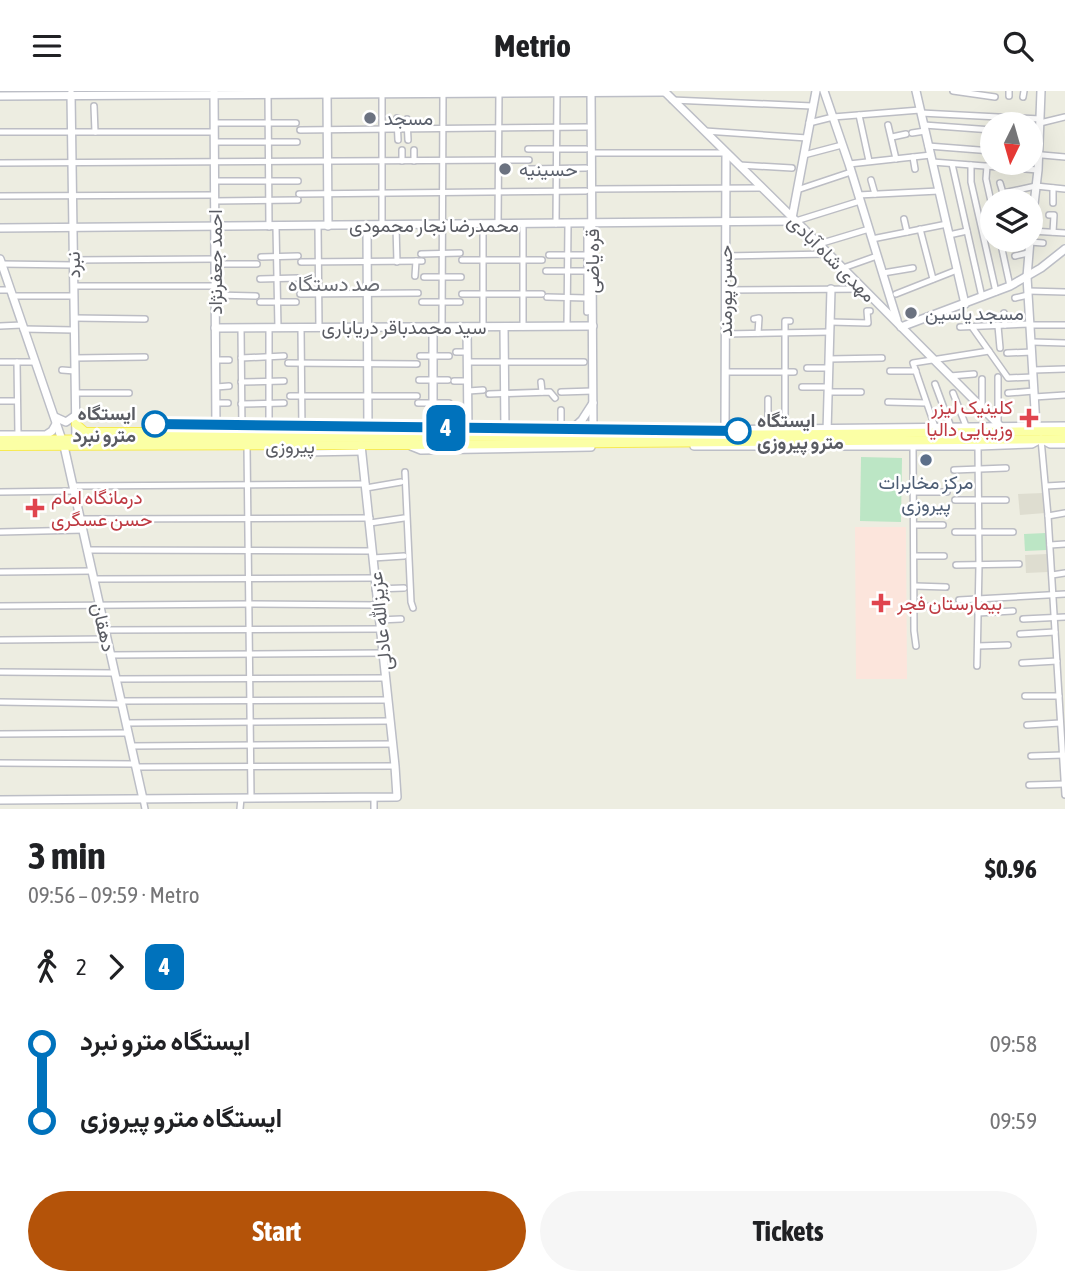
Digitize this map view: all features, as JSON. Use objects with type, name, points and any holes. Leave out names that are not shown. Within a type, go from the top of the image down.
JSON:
[{"type":"main road","points":[[76,420],[85,432],[216,436],[302,428],[363,442],[433,432],[565,432],[593,437]]},
{"type":"main road","name":"پیروزی","points":[[363,442],[407,445],[593,437],[666,442],[911,438],[1065,428]]},
{"type":"main road","name":"پیروزی","points":[[0,438],[63,443],[247,446],[827,431],[978,443],[1041,439],[1065,441]]},
{"type":"main road","points":[[136,432],[146,439]]},
{"type":"main road","points":[[163,439],[171,433]]},
{"type":"main road","name":"پیروزی","points":[[0,447],[63,443],[76,439],[216,436],[323,442]]},
{"type":"street","points":[[816,91],[804,155],[796,168],[794,219],[875,194],[939,191]]},
{"type":"street","points":[[824,91],[900,325],[1010,286],[1065,249]]},
{"type":"street","points":[[916,91],[965,304]]},
{"type":"street","points":[[953,91],[991,95]]},
{"type":"street","points":[[1040,112],[1041,91]]},
{"type":"street","points":[[382,92],[382,226]]},
{"type":"street","points":[[498,225],[499,92]]},
{"type":"street","name":"قره یاضی","points":[[591,92],[589,224],[593,437]]},
{"type":"street","points":[[0,96],[71,93],[664,92]]},
{"type":"street","name":"مهدی شاه آبادی","points":[[664,92],[999,425]]},
{"type":"street","name":"نبرد","points":[[71,93],[76,439]]},
{"type":"street","name":"احمد جعفرنژاد","points":[[214,93],[216,436]]},
{"type":"street","points":[[442,327],[443,93]]},
{"type":"street","points":[[556,224],[557,93]]},
{"type":"street","points":[[268,94],[268,200],[277,256],[278,302],[269,357],[269,432]]},
{"type":"street","points":[[327,94],[328,226]]},
{"type":"street","points":[[673,100],[812,106]]},
{"type":"street","points":[[94,106],[95,132]]},
{"type":"street","points":[[382,111],[392,111]]},
{"type":"street","points":[[809,123],[833,117],[920,111],[980,116]]},
{"type":"street","points":[[859,115],[869,161]]},
{"type":"street","points":[[1043,121],[1065,117]]},
{"type":"street","points":[[397,118],[398,140]]},
{"type":"street","points":[[407,119],[408,140]]},
{"type":"street","points":[[0,132],[95,132],[214,128],[268,123],[327,129],[587,127]]},
{"type":"street","points":[[888,125],[896,159]]},
{"type":"street","points":[[892,137],[924,128],[980,130]]},
{"type":"street","points":[[704,131],[807,138]]},
{"type":"street","points":[[214,142],[297,142]]},
{"type":"street","points":[[382,145],[391,145]]},
{"type":"street","points":[[804,155],[842,145]]},
{"type":"street","points":[[928,146],[980,150]]},
{"type":"street","points":[[528,149],[726,153]]},
{"type":"street","points":[[402,150],[402,161]]},
{"type":"street","points":[[414,150],[414,161]]},
{"type":"street","points":[[351,153],[351,161]]},
{"type":"street","name":"حسن پورمند","points":[[725,433],[726,153]]},
{"type":"street","points":[[1043,155],[1065,157]]},
{"type":"street","points":[[849,164],[913,157],[980,166]]},
{"type":"street","points":[[913,157],[915,169]]},
{"type":"street","points":[[0,163],[529,160]]},
{"type":"street","points":[[952,164],[982,297]]},
{"type":"street","points":[[738,165],[796,168]]},
{"type":"street","points":[[971,165],[971,182],[996,292]]},
{"type":"street","points":[[528,169],[586,168]]},
{"type":"street","points":[[797,190],[851,172]]},
{"type":"street","points":[[1035,189],[1037,175]]},
{"type":"street","points":[[871,180],[875,194]]},
{"type":"street","points":[[214,181],[298,181]]},
{"type":"street","points":[[1000,183],[1003,193],[1036,186],[1065,190]]},
{"type":"street","points":[[0,196],[268,200],[327,194],[761,188]]},
{"type":"street","points":[[1053,188],[1053,203]]},
{"type":"street","points":[[1043,215],[1054,215],[1053,232]]},
{"type":"street","name":"محمدرضا نجار محمودی","points":[[0,228],[726,223],[794,219]]},
{"type":"street","points":[[904,219],[907,232]]},
{"type":"street","points":[[567,326],[568,224]]},
{"type":"street","points":[[587,312],[589,224]]},
{"type":"street","points":[[872,239],[947,224]]},
{"type":"street","points":[[483,225],[483,327]]},
{"type":"street","points":[[523,225],[523,327]]},
{"type":"street","points":[[318,226],[319,328]]},
{"type":"street","name":"عزیزالله عادلی","points":[[367,226],[368,396],[363,442],[397,797],[374,797]]},
{"type":"street","points":[[396,226],[397,261]]},
{"type":"street","points":[[819,244],[869,229]]},
{"type":"street","points":[[920,229],[933,279]]},
{"type":"street","points":[[949,235],[967,231]]},
{"type":"street","points":[[1043,231],[1065,231]]},
{"type":"street","points":[[1003,252],[1010,286]]},
{"type":"street","points":[[261,257],[277,256],[318,262],[367,262],[420,259],[460,253]]},
{"type":"street","points":[[1015,256],[1028,253],[1027,277],[1036,426]]},
{"type":"street","points":[[725,256],[829,254]]},
{"type":"street","points":[[549,255],[587,255]]},
{"type":"street","points":[[843,268],[877,256]]},
{"type":"street","points":[[415,275],[420,259]]},
{"type":"street","points":[[462,260],[541,260]]},
{"type":"street","points":[[1,262],[257,264]]},
{"type":"street","name":"دهقان","points":[[1,262],[63,443],[145,809]]},
{"type":"street","points":[[883,273],[913,268]]},
{"type":"street","points":[[896,294],[957,270]]},
{"type":"street","points":[[547,271],[587,271]]},
{"type":"street","points":[[424,278],[461,277]]},
{"type":"street","points":[[260,279],[298,278]]},
{"type":"street","points":[[74,286],[215,286]]},
{"type":"street","points":[[831,289],[827,431],[999,425],[1065,428]]},
{"type":"street","points":[[725,290],[864,289]]},
{"type":"street","points":[[0,290],[11,293],[74,296]]},
{"type":"street","points":[[1015,298],[1028,293],[1065,292]]},
{"type":"street","points":[[300,294],[418,293]]},
{"type":"street","points":[[462,294],[587,297]]},
{"type":"street","points":[[215,295],[296,302]]},
{"type":"street","points":[[422,302],[460,302]]},
{"type":"street","points":[[830,323],[869,323],[867,311],[870,311]]},
{"type":"street","points":[[1000,348],[1004,313]]},
{"type":"street","points":[[754,319],[759,318],[758,333]]},
{"type":"street","points":[[74,319],[145,319]]},
{"type":"street","points":[[725,433],[768,429],[785,431],[785,321],[790,321]]},
{"type":"street","points":[[0,325],[74,330]]},
{"type":"street","points":[[960,327],[1065,325]]},
{"type":"street","name":"سید محمدباقر دریاباری","points":[[215,328],[593,326]]},
{"type":"street","points":[[433,327],[433,432]]},
{"type":"street","points":[[467,327],[468,432]]},
{"type":"street","points":[[505,327],[505,432]]},
{"type":"street","points":[[972,327],[1008,378],[1065,369]]},
{"type":"street","points":[[241,328],[242,433]]},
{"type":"street","points":[[289,424],[302,428],[301,328]]},
{"type":"street","points":[[725,334],[830,332]]},
{"type":"street","points":[[1032,342],[1065,343]]},
{"type":"street","points":[[934,427],[913,363],[989,351]]},
{"type":"street","points":[[456,352],[467,352]]},
{"type":"street","points":[[1007,353],[1032,352]]},
{"type":"street","points":[[419,356],[449,356]]},
{"type":"street","points":[[75,358],[145,357]]},
{"type":"street","points":[[241,358],[269,357],[301,363],[417,364]]},
{"type":"street","points":[[829,359],[882,358]]},
{"type":"street","points":[[216,360],[229,360]]},
{"type":"street","points":[[0,362],[34,362]]},
{"type":"street","points":[[17,362],[18,435]]},
{"type":"street","points":[[467,362],[584,362]]},
{"type":"street","points":[[807,368],[829,368]]},
{"type":"street","points":[[62,370],[75,371]]},
{"type":"street","points":[[890,371],[916,371]]},
{"type":"street","points":[[725,372],[794,372]]},
{"type":"street","points":[[950,376],[974,374]]},
{"type":"street","points":[[998,377],[999,425]]},
{"type":"street","points":[[982,379],[982,408]]},
{"type":"street","points":[[419,380],[468,381]]},
{"type":"street","points":[[242,382],[284,381]]},
{"type":"street","points":[[541,382],[542,393]]},
{"type":"street","points":[[934,384],[951,427]]},
{"type":"street","points":[[216,387],[229,386]]},
{"type":"street","points":[[802,387],[861,392]]},
{"type":"street","points":[[468,391],[505,394],[550,392],[555,398]]},
{"type":"street","points":[[561,392],[593,391]]},
{"type":"street","points":[[75,393],[129,393]]},
{"type":"street","points":[[953,393],[965,426]]},
{"type":"street","points":[[1008,393],[1065,395]]},
{"type":"street","points":[[290,396],[368,396],[449,403]]},
{"type":"street","points":[[768,399],[768,429]]},
{"type":"street","points":[[0,401],[17,401]]},
{"type":"street","points":[[998,401],[1007,402]]},
{"type":"street","points":[[561,410],[565,432],[582,420],[593,402]]},
{"type":"street","points":[[888,402],[926,403]]},
{"type":"street","points":[[216,403],[228,403]]},
{"type":"street","points":[[241,404],[284,403]]},
{"type":"street","points":[[998,412],[1007,412]]},
{"type":"street","points":[[0,438],[46,435],[52,431],[55,421],[76,420]]},
{"type":"street","points":[[407,445],[421,450],[911,438],[916,646]]},
{"type":"street","points":[[1041,439],[1061,698],[1065,795]]},
{"type":"street","name":"پیروزی","points":[[978,443],[1032,445],[1041,439]]},
{"type":"street","points":[[304,453],[363,442]]},
{"type":"street","points":[[653,446],[666,442]]},
{"type":"street","points":[[977,666],[978,443]]},
{"type":"street","points":[[247,446],[251,798]]},
{"type":"street","points":[[954,470],[1006,468]]},
{"type":"street","points":[[405,472],[413,608]]},
{"type":"street","points":[[0,492],[247,485],[366,486],[401,482]]},
{"type":"street","points":[[1046,486],[1064,485]]},
{"type":"street","points":[[914,492],[947,492]]},
{"type":"street","points":[[955,500],[1006,501]]},
{"type":"street","points":[[1048,516],[1065,513]]},
{"type":"street","points":[[80,519],[370,521],[404,518]]},
{"type":"street","points":[[915,525],[943,525]]},
{"type":"street","points":[[0,532],[83,530]]},
{"type":"street","points":[[955,532],[1013,532]]},
{"type":"street","points":[[1050,545],[1065,544]]},
{"type":"street","points":[[87,550],[404,556]]},
{"type":"street","points":[[914,556],[944,556]]},
{"type":"street","points":[[956,565],[1019,564]]},
{"type":"street","points":[[0,572],[248,579],[375,578]]},
{"type":"street","points":[[1052,575],[1065,573]]},
{"type":"street","points":[[915,586],[946,587]]},
{"type":"street","points":[[375,589],[404,588]]},
{"type":"street","points":[[959,600],[1065,594]]},
{"type":"street","points":[[0,607],[377,605]]},
{"type":"street","points":[[914,606],[949,607]]},
{"type":"street","points":[[978,613],[1013,611]]},
{"type":"street","points":[[1023,619],[1065,617]]},
{"type":"street","points":[[379,620],[401,619]]},
{"type":"street","points":[[105,630],[381,629]]},
{"type":"street","points":[[1020,633],[1055,632]]},
{"type":"street","points":[[0,640],[107,639]]},
{"type":"street","points":[[978,646],[1008,645]]},
{"type":"street","points":[[1056,649],[1065,649]]},
{"type":"street","points":[[110,655],[383,653]]},
{"type":"street","points":[[1022,663],[1057,661]]},
{"type":"street","points":[[0,672],[115,676],[385,678]]},
{"type":"street","points":[[1058,678],[1065,678]]},
{"type":"street","points":[[1025,697],[1061,698]]},
{"type":"street","points":[[0,702],[388,700]]},
{"type":"street","points":[[126,723],[390,721]]},
{"type":"street","points":[[1027,726],[1060,723]]},
{"type":"street","points":[[0,734],[128,733]]},
{"type":"street","points":[[131,746],[393,744]]},
{"type":"street","points":[[1031,756],[1063,755]]},
{"type":"street","points":[[0,763],[395,766]]},
{"type":"street","points":[[1029,785],[1065,785]]},
{"type":"street","points":[[0,800],[374,797],[374,809]]},
{"type":"street","points":[[240,798],[240,809]]},
{"type":"shaded area","points":[[1043,493],[1045,513],[1020,515],[1018,494]]},
{"type":"shaded area","name":"بیمارستان فجر","points":[[855,527],[906,527],[907,679],[856,679]]},
{"type":"shaded area","points":[[1047,554],[1048,572],[1026,573],[1025,555]]},
{"type":"green space","points":[[861,457],[902,458],[901,522],[860,521]]},
{"type":"green space","points":[[1046,533],[1047,550],[1025,551],[1024,534]]},
{"type":"metro line","name":"4","points":[[155,424],[738,431]]},
{"type":"place","name":"مسجد","points":[[370,118]]},
{"type":"place","name":"حسینیه","points":[[505,169]]},
{"type":"place","name":"مسجد یاسین","points":[[911,313]]},
{"type":"place","name":"کلینیک لیزر وزیبایی دالیا","points":[[1029,418]]},
{"type":"place","name":"ایستگاه مترو نبرد","points":[[155,424]]},
{"type":"place","name":"ایستگاه مترو پیروزی","points":[[738,431]]},
{"type":"place","name":"مرکز مخابرات پیروزی","points":[[926,460]]},
{"type":"place","name":"درمانگاه امام حسن عسگری","points":[[35,508]]},
{"type":"place","name":"بیمارستان فجر","points":[[881,603]]},
{"type":"district","name":"صد دستگاه","points":[[334,283]]}]
